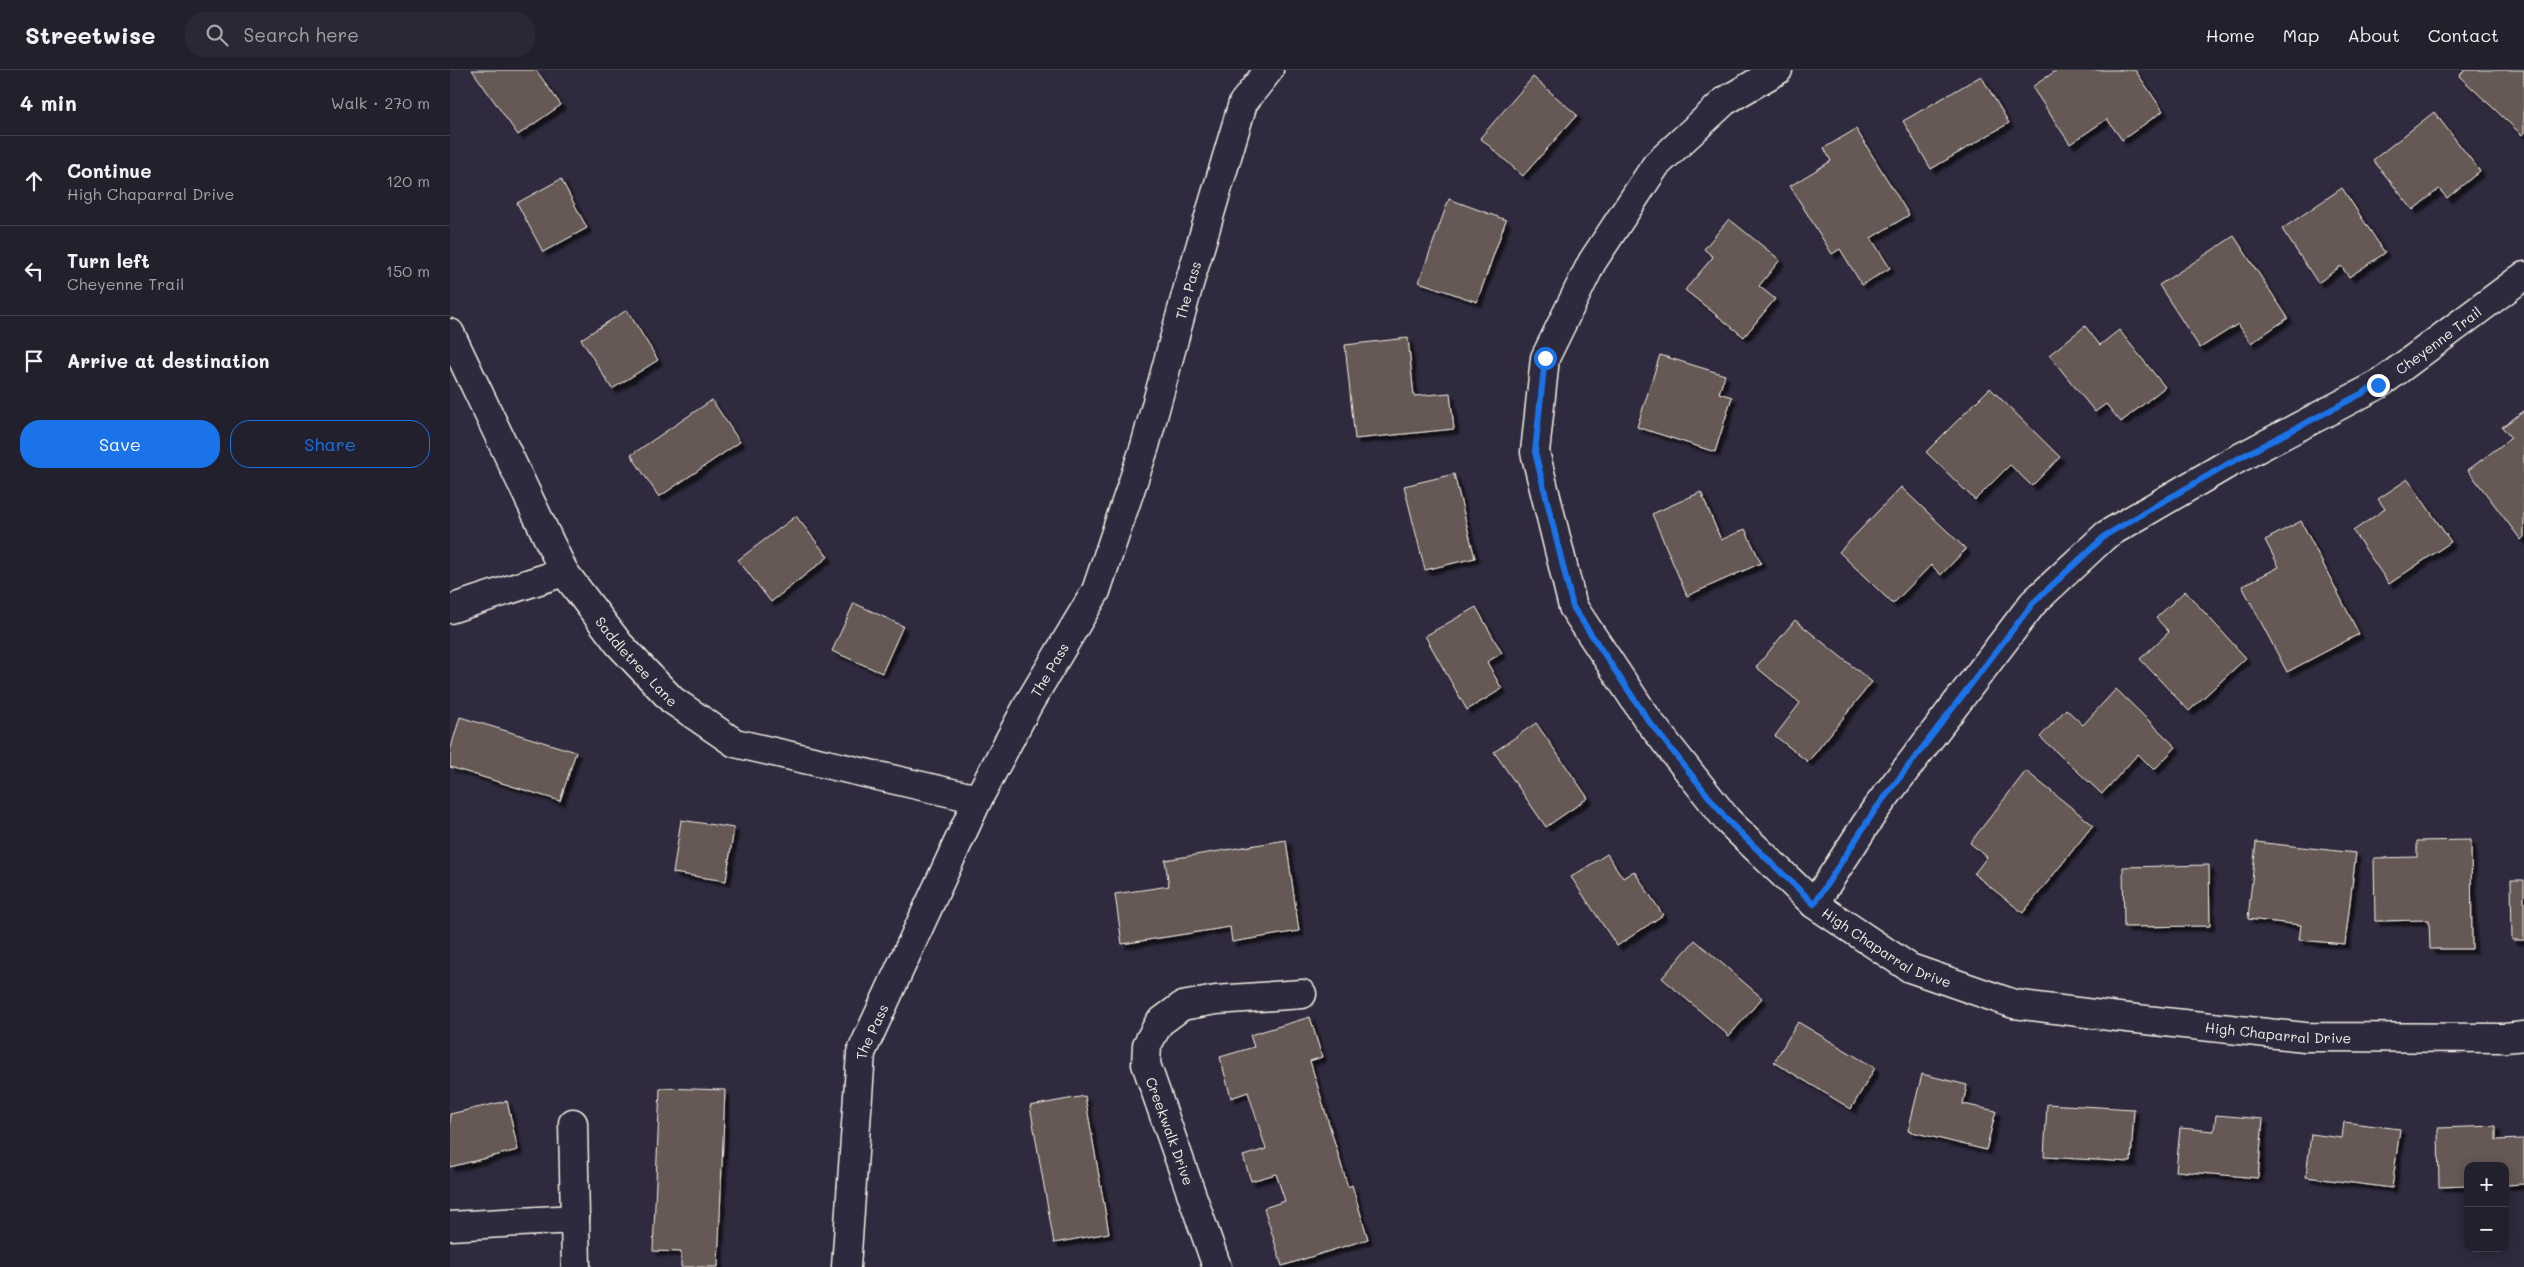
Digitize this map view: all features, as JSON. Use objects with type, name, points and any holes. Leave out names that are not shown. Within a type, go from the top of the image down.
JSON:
[{"type":"street","name":"The Pass","points":[[846,1267],[861,1053],[978,799],[1028,703],[1096,591],[1146,446],[1189,284],[1243,103],[1269,70]]},
{"type":"street","name":"High Chaparral Drive","points":[[1778,70],[1725,101],[1656,165],[1592,262],[1545,358],[1535,452],[1573,607],[1648,720],[1728,821],[1814,904],[1910,968],[2014,1004],[2305,1037],[2505,1038],[2524,1036]]},
{"type":"street","name":"Cheyenne Trail","points":[[1814,904],[1875,810],[2033,603],[2106,535],[2226,465],[2378,385],[2524,276]]},
{"type":"street","name":"Saddletree Lane","points":[[450,333],[564,572],[619,644],[672,700],[735,743],[978,799]]},
{"type":"street","points":[[450,609],[564,572]]},
{"type":"street","name":"Creekwalk Drive","points":[[1218,1267],[1146,1064],[1147,1044],[1159,1023],[1182,1006],[1216,1000],[1302,994]]},
{"type":"street","points":[[573,1124],[576,1267]]},
{"type":"street","points":[[450,1226],[575,1219]]},
{"type":"building","points":[[472,70],[536,70],[561,105],[518,135]]},
{"type":"building","points":[[2057,70],[2135,70],[2163,111],[2122,140],[2107,119],[2070,144],[2032,87]]},
{"type":"building","points":[[2465,70],[2524,70],[2524,133],[2522,135],[2459,76]]},
{"type":"building","points":[[1981,76],[2009,123],[1931,169],[1903,121]]},
{"type":"building","points":[[1533,77],[1577,115],[1523,176],[1480,138]]},
{"type":"building","points":[[2434,112],[2480,171],[2447,198],[2439,189],[2413,210],[2373,160]]},
{"type":"building","points":[[1856,129],[1909,215],[1871,238],[1890,268],[1862,285],[1840,249],[1832,254],[1790,186],[1831,161],[1824,148]]},
{"type":"building","points":[[561,179],[587,228],[543,252],[517,203]]},
{"type":"building","points":[[2342,188],[2385,253],[2349,277],[2341,266],[2318,283],[2282,229]]},
{"type":"building","points":[[1449,199],[1506,220],[1477,302],[1419,282]]},
{"type":"building","points":[[1729,219],[1780,260],[1759,286],[1775,299],[1744,337],[1685,290],[1713,257],[1704,249]]},
{"type":"building","points":[[2234,236],[2288,318],[2251,343],[2238,324],[2200,348],[2159,285]]},
{"type":"building","points":[[627,310],[658,360],[612,389],[581,339]]},
{"type":"building","points":[[2085,326],[2100,345],[2119,330],[2165,387],[2121,422],[2106,404],[2095,412],[2049,355]]},
{"type":"building","points":[[1408,338],[1414,396],[1450,393],[1454,429],[1355,439],[1345,345]]},
{"type":"building","points":[[1660,355],[1725,375],[1719,393],[1732,397],[1715,452],[1637,427]]},
{"type":"building","points":[[1990,388],[2060,457],[2032,486],[2010,465],[1975,500],[1926,452]]},
{"type":"building","points":[[712,400],[740,442],[659,497],[631,455]]},
{"type":"building","points":[[2524,411],[2524,537],[2521,540],[2468,470],[2511,438],[2502,427]]},
{"type":"building","points":[[1454,474],[1475,558],[1425,570],[1404,486]]},
{"type":"building","points":[[2408,479],[2451,542],[2389,584],[2353,531],[2385,509],[2378,499]]},
{"type":"building","points":[[1901,487],[1966,549],[1941,575],[1931,565],[1893,604],[1839,552]]},
{"type":"building","points":[[1701,492],[1721,540],[1745,529],[1761,563],[1687,596],[1652,514]]},
{"type":"building","points":[[796,516],[828,557],[771,602],[738,560]]},
{"type":"building","points":[[2301,521],[2359,634],[2287,672],[2242,586],[2279,567],[2265,540]]},
{"type":"building","points":[[2185,591],[2246,658],[2189,711],[2140,659],[2169,632],[2156,618]]},
{"type":"building","points":[[854,603],[903,626],[882,673],[832,651]]},
{"type":"building","points":[[1476,607],[1502,653],[1487,662],[1502,689],[1467,710],[1425,636]]},
{"type":"building","points":[[1795,620],[1872,682],[1808,762],[1775,736],[1800,703],[1756,667]]},
{"type":"building","points":[[2116,689],[2176,747],[2154,770],[2138,754],[2102,794],[2040,737],[2066,709],[2083,725]]},
{"type":"building","points":[[460,717],[576,752],[560,801],[450,767],[450,751]]},
{"type":"building","points":[[1536,723],[1588,798],[1546,827],[1494,752]]},
{"type":"building","points":[[2026,771],[2093,825],[2023,913],[1974,874],[1987,857],[1970,843]]},
{"type":"building","points":[[681,820],[734,828],[726,881],[673,873]]},
{"type":"building","points":[[1286,840],[1299,931],[1232,942],[1230,927],[1122,944],[1115,894],[1169,886],[1165,860]]},
{"type":"building","points":[[2471,840],[2472,949],[2430,949],[2429,920],[2375,921],[2374,858],[2417,857],[2417,841]]},
{"type":"building","points":[[2256,842],[2356,853],[2345,944],[2299,940],[2301,925],[2248,919]]},
{"type":"building","points":[[1607,854],[1623,878],[1634,871],[1663,915],[1617,946],[1571,877]]},
{"type":"building","points":[[2209,865],[2210,926],[2124,927],[2123,867]]},
{"type":"building","points":[[2511,880],[2524,880],[2524,940],[2512,940]]},
{"type":"building","points":[[1695,940],[1762,998],[1729,1036],[1662,978]]},
{"type":"building","points":[[1310,1017],[1322,1057],[1310,1061],[1348,1187],[1352,1185],[1368,1239],[1282,1266],[1264,1208],[1285,1201],[1276,1174],[1251,1181],[1243,1156],[1266,1149],[1248,1092],[1231,1098],[1220,1057],[1254,1047],[1250,1035]]},
{"type":"building","points":[[1798,1022],[1875,1068],[1851,1109],[1774,1062]]},
{"type":"building","points":[[1922,1074],[1967,1085],[1963,1104],[1996,1111],[1986,1150],[1908,1131]]},
{"type":"building","points":[[660,1088],[725,1090],[718,1267],[681,1267],[681,1252],[653,1251]]},
{"type":"building","points":[[1085,1096],[1109,1233],[1054,1243],[1030,1106]]},
{"type":"building","points":[[507,1101],[518,1150],[450,1167],[450,1114]]},
{"type":"building","points":[[2047,1104],[2134,1109],[2131,1162],[2044,1157]]},
{"type":"building","points":[[2216,1115],[2263,1119],[2258,1178],[2176,1171],[2180,1128],[2214,1131]]},
{"type":"building","points":[[2344,1122],[2400,1129],[2392,1188],[2306,1177],[2311,1134],[2342,1138]]},
{"type":"building","points":[[2496,1126],[2496,1140],[2524,1139],[2524,1184],[2509,1185],[2509,1162],[2464,1162],[2464,1186],[2439,1187],[2438,1128]]},
{"type":"route","points":[[1545,358],[1535,452],[1573,607],[1648,720],[1728,821],[1814,904],[1875,810],[2033,603],[2106,535],[2226,465],[2378,385]]}]
